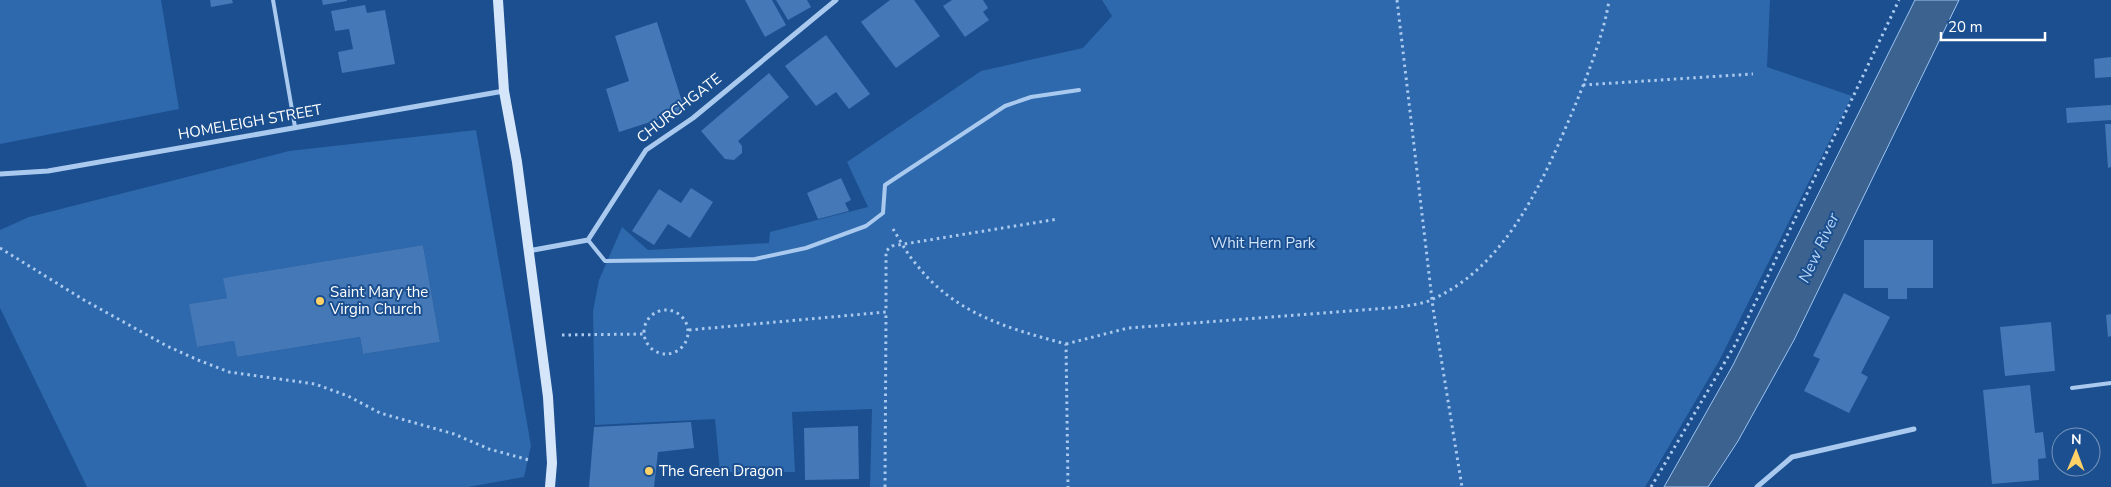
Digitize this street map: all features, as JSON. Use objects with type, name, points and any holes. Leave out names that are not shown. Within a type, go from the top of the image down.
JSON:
[{"type":"street","points":[[498,0],[504,91],[517,162],[548,397],[552,463],[550,487]]},
{"type":"street","name":"CHURCHGATE","points":[[588,240],[646,150],[693,118],[836,0]]},
{"type":"street","name":"HOMELEIGH STREET","points":[[0,174],[48,171],[504,91]]},
{"type":"street","points":[[528,251],[588,240]]},
{"type":"street","points":[[1757,487],[1792,457],[1914,429]]},
{"type":"lane","points":[[273,0],[295,127]]},
{"type":"lane","points":[[588,240],[605,261],[755,259],[806,248],[866,226],[883,213],[885,185],[1005,106],[1031,97],[1079,90]]},
{"type":"lane","points":[[2072,388],[2111,383]]},
{"type":"path","points":[[1397,0],[1432,300],[1462,487]]},
{"type":"path","points":[[883,213],[914,263],[931,282],[953,301],[994,323],[1066,344],[1128,328],[1400,307],[1432,300],[1467,279],[1494,251],[1527,210],[1552,162],[1583,85],[1609,0]]},
{"type":"path","points":[[1651,487],[1735,345],[1900,0]]},
{"type":"path","points":[[1583,85],[1753,74]]},
{"type":"path","points":[[886,487],[886,252],[892,246],[902,242],[1058,219]]},
{"type":"path","points":[[0,248],[101,309],[167,346],[198,360],[229,372],[314,384],[348,396],[380,413],[454,434],[517,458],[552,463]]},
{"type":"path","points":[[670,310],[679,313],[686,320],[689,330],[688,340],[674,354],[654,351],[647,344],[644,334],[645,324],[651,316],[660,311],[670,310]]},
{"type":"path","points":[[689,330],[886,312]]},
{"type":"path","points":[[539,336],[644,334]]},
{"type":"path","points":[[1066,344],[1068,487]]},
{"type":"green space","points":[[0,0],[161,0],[179,109],[0,144]]},
{"type":"green space","name":"Whit Hern Park","points":[[1102,0],[1770,0],[1767,67],[1852,96],[1719,361],[1645,487],[870,487],[872,409],[792,412],[795,472],[720,472],[715,419],[595,425],[593,311],[599,280],[622,227],[648,250],[769,243],[770,232],[868,207],[847,162],[981,71],[1083,48],[1112,16]]},
{"type":"green space","points":[[476,130],[531,446],[524,477],[468,487],[87,487],[0,308],[0,230],[29,217],[289,151]],"holes":[[[423,245],[440,342],[363,354],[360,337],[237,357],[234,341],[197,347],[190,304],[227,298],[224,278]]]},
{"type":"water","name":"New River","points":[[1915,0],[1959,0],[1794,340],[1738,441],[1708,487],[1664,487],[1733,365]]},
{"type":"building","points":[[210,0],[232,0],[233,3],[211,7]]},
{"type":"building","points":[[322,0],[347,0],[347,1],[323,5]]},
{"type":"building","points":[[745,0],[772,0],[786,25],[765,37]]},
{"type":"building","points":[[776,0],[807,0],[811,7],[788,20]]},
{"type":"building","points":[[890,0],[914,0],[940,36],[896,68],[861,22]]},
{"type":"building","points":[[952,0],[983,0],[988,8],[983,12],[989,20],[965,37],[943,6]]},
{"type":"building","points":[[365,5],[367,13],[385,10],[395,64],[342,73],[338,52],[353,49],[349,29],[335,31],[331,11]]},
{"type":"building","points":[[657,22],[685,111],[619,132],[606,89],[629,81],[615,36]]},
{"type":"building","points":[[826,35],[870,94],[849,109],[836,92],[816,106],[785,66]]},
{"type":"building","points":[[2111,57],[2111,77],[2095,78],[2094,59]]},
{"type":"building","points":[[769,73],[789,97],[738,141],[742,146],[742,153],[734,160],[725,159],[701,131]]},
{"type":"building","points":[[2111,105],[2111,120],[2067,123],[2066,108]]},
{"type":"building","points":[[2105,124],[2111,124],[2111,167],[2108,168]]},
{"type":"building","points":[[841,178],[851,200],[845,203],[849,211],[818,219],[807,193]]},
{"type":"building","points":[[691,188],[713,202],[690,238],[668,224],[654,245],[632,231],[659,189],[681,203]]},
{"type":"building","points":[[1864,240],[1933,240],[1933,288],[1907,288],[1907,299],[1888,299],[1888,288],[1864,288]]},
{"type":"building","name":"Saint Mary the Virgin Church","points":[[423,245],[440,342],[363,354],[360,337],[237,357],[234,341],[197,347],[189,304],[227,298],[223,278]]},
{"type":"building","points":[[1844,293],[1890,317],[1861,373],[1868,377],[1849,413],[1804,391],[1820,359],[1813,356]]},
{"type":"building","points":[[2111,314],[2111,336],[2108,337],[2106,315]]},
{"type":"building","points":[[2051,322],[2055,371],[2005,376],[2000,327]]},
{"type":"building","points":[[2030,385],[2035,433],[2043,432],[2046,458],[2038,459],[2039,480],[1992,484],[1983,390]]},
{"type":"building","points":[[691,422],[694,448],[658,452],[654,487],[589,487],[594,427]]},
{"type":"building","points":[[858,426],[859,479],[805,480],[804,428]]},
{"type":"place","name":"Saint Mary the Virgin Church","points":[[320,301]]},
{"type":"place","name":"The Green Dragon","points":[[649,471]]}]
